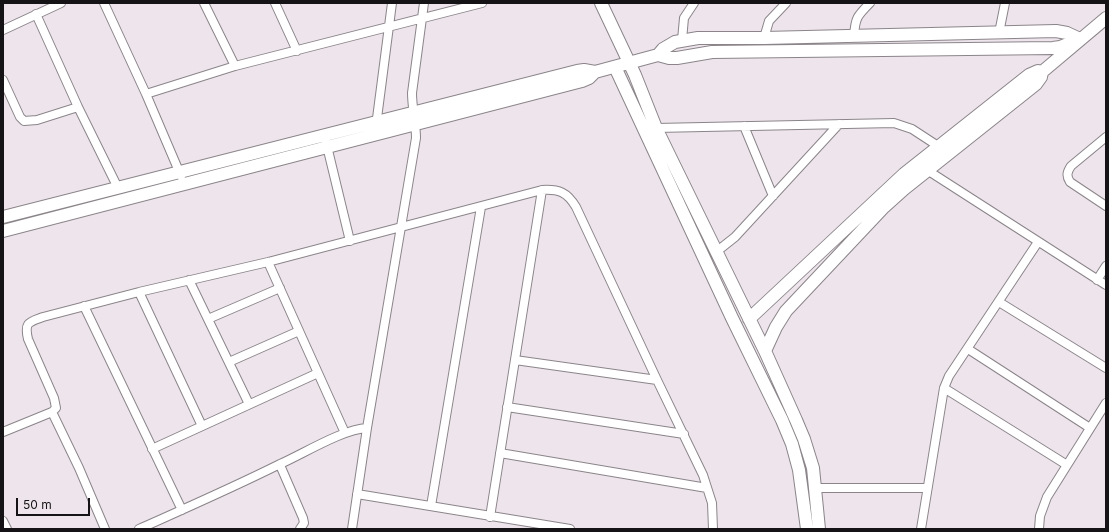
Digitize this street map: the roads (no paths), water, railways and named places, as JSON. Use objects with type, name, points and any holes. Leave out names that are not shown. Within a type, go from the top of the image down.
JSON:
[{"type":"main road","points":[[601,3],[629,62],[656,128],[765,351],[804,439],[813,468],[819,529]]},
{"type":"main road","points":[[765,351],[776,327],[786,311],[884,207],[927,170],[1036,84],[1041,77],[1042,72],[1106,18]]},
{"type":"main road","points":[[658,56],[669,45],[682,40],[698,38],[764,38],[1056,31],[1066,33],[1080,39]]},
{"type":"main road","points":[[3,230],[181,178],[326,141],[376,122],[577,71],[584,70],[595,72],[629,62],[658,56],[677,58],[712,52],[1053,48],[1060,47],[1080,39]]},
{"type":"main road","points":[[615,67],[792,444],[799,470],[807,529]]},
{"type":"main road","points":[[326,141],[377,135],[416,125],[582,81],[589,78],[595,72]]},
{"type":"main road","points":[[749,319],[904,174],[1029,75],[1042,72]]},
{"type":"main road","points":[[3,217],[118,188],[181,178]]},
{"type":"main road","points":[[743,340],[756,333]]},
{"type":"street","points":[[3,30],[61,3]]},
{"type":"street","points":[[104,3],[146,94],[181,178]]},
{"type":"street","points":[[204,3],[236,66]]},
{"type":"street","points":[[275,3],[297,51]]},
{"type":"street","points":[[377,135],[376,122],[392,3]]},
{"type":"street","points":[[352,529],[367,428],[414,149],[416,125],[412,92],[424,3]]},
{"type":"street","points":[[146,94],[236,66],[482,3]]},
{"type":"street","points":[[682,40],[684,18],[694,3]]},
{"type":"street","points":[[764,38],[769,21],[786,3]]},
{"type":"street","points":[[854,36],[856,19],[870,3]]},
{"type":"street","points":[[1000,33],[1005,3]]},
{"type":"street","points":[[36,14],[78,107],[118,188]]},
{"type":"street","points":[[3,80],[20,117],[24,121],[37,120],[78,107]]},
{"type":"street","points":[[656,128],[894,123],[912,129],[938,146]]},
{"type":"street","points":[[716,252],[735,237],[839,124]]},
{"type":"street","points":[[744,126],[773,196]]},
{"type":"street","points":[[1106,137],[1071,166],[1067,172],[1067,177],[1070,182],[1106,206]]},
{"type":"street","points":[[326,141],[350,241]]},
{"type":"street","points":[[927,170],[1106,286]]},
{"type":"street","points":[[490,517],[542,190]]},
{"type":"street","points":[[3,432],[52,412],[56,408],[56,403],[28,339],[26,331],[27,325],[30,322],[43,317],[139,292],[268,262],[542,190],[551,190],[560,192],[570,197],[576,207],[703,475],[712,503],[713,529]]},
{"type":"street","points":[[431,506],[481,206]]},
{"type":"street","points":[[921,529],[944,388],[950,376],[1038,242]]},
{"type":"street","points":[[268,262],[345,433]]},
{"type":"street","points":[[1097,280],[1106,266]]},
{"type":"street","points":[[189,280],[249,404]]},
{"type":"street","points":[[208,318],[280,288]]},
{"type":"street","points":[[139,292],[202,426]]},
{"type":"street","points":[[999,302],[1106,368]]},
{"type":"street","points":[[84,306],[182,510]]},
{"type":"street","points":[[229,362],[299,331]]},
{"type":"street","points":[[968,349],[1090,428]]},
{"type":"street","points":[[515,360],[657,380]]},
{"type":"street","points":[[152,448],[318,373]]},
{"type":"street","points":[[944,388],[1067,465]]},
{"type":"street","points":[[1039,529],[1040,516],[1046,497],[1106,403]]},
{"type":"street","points":[[507,407],[684,434]]},
{"type":"street","points":[[52,412],[79,468],[105,529]]},
{"type":"street","points":[[139,529],[345,433],[359,428],[367,428]]},
{"type":"street","points":[[500,453],[707,488]]},
{"type":"street","points":[[280,464],[303,518],[304,524],[300,529]]},
{"type":"street","points":[[815,488],[927,488]]},
{"type":"street","points":[[358,494],[570,529]]},
{"type":"street","points":[[3,521],[7,529]]}]
